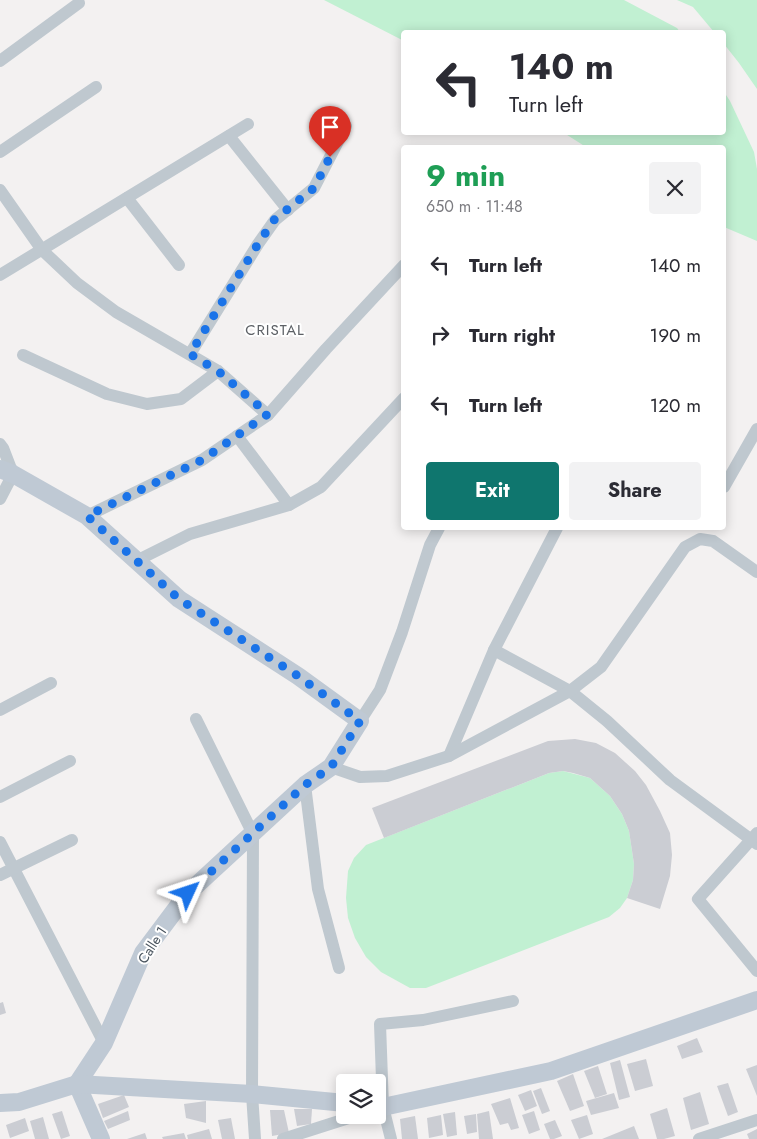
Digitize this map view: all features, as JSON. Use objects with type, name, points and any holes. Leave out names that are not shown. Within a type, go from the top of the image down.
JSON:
[{"type":"main road","points":[[7,472],[87,516],[179,599],[298,676],[360,721]]},
{"type":"main road","name":"Calle 1","points":[[77,1084],[104,1043],[143,953],[188,893],[305,785],[331,767],[360,721]]},
{"type":"main road","points":[[386,1106],[551,1071],[757,1000]]},
{"type":"main road","points":[[77,1084],[101,1139]]},
{"type":"main road","points":[[0,1103],[18,1102],[77,1084],[252,1094],[336,1102]]},
{"type":"street","points":[[0,61],[79,3]]},
{"type":"street","points":[[0,152],[96,88]]},
{"type":"street","points":[[0,275],[248,124]]},
{"type":"street","points":[[190,354],[274,220],[314,188],[346,126]]},
{"type":"street","points":[[229,136],[288,210]]},
{"type":"street","points":[[0,190],[42,250],[77,283],[116,312],[218,371],[268,414]]},
{"type":"street","points":[[127,198],[179,265]]},
{"type":"street","points":[[87,516],[202,460],[268,414],[401,268]]},
{"type":"street","points":[[23,355],[107,394],[147,404],[181,399],[218,371]]},
{"type":"street","points":[[136,561],[190,534],[289,505],[321,487],[401,401]]},
{"type":"street","points":[[726,484],[757,430]]},
{"type":"street","points":[[237,436],[289,505]]},
{"type":"street","points":[[0,444],[4,448],[7,472],[0,499]]},
{"type":"street","points":[[360,721],[380,690],[402,632],[430,545],[438,530]]},
{"type":"street","points":[[448,756],[494,650],[556,530]]},
{"type":"street","points":[[331,767],[360,777],[387,776],[448,756],[570,691],[601,666],[685,547],[702,533],[757,572]]},
{"type":"street","points":[[494,650],[570,691],[607,721],[670,780],[755,839],[698,899],[757,971]]},
{"type":"street","points":[[0,710],[51,683]]},
{"type":"street","points":[[196,718],[252,834],[252,1094],[255,1139]]},
{"type":"street","points":[[0,797],[70,761]]},
{"type":"street","points":[[305,785],[318,888],[340,968]]},
{"type":"street","points":[[0,875],[72,840]]},
{"type":"street","points":[[0,842],[104,1043]]},
{"type":"street","points":[[379,1074],[380,1024],[423,1020],[513,1001]]},
{"type":"street","points":[[699,1139],[757,1120]]},
{"type":"street","points":[[283,1139],[336,1122]]},
{"type":"street","points":[[385,1124],[391,1139]]},
{"type":"green space","points":[[324,0],[624,0],[678,30],[401,30],[401,39]]},
{"type":"green space","points":[[677,0],[757,0],[757,89],[726,47],[726,30],[712,30],[693,7]]},
{"type":"green space","points":[[726,95],[754,152],[757,169],[757,241],[726,228],[726,145],[583,145],[567,135],[726,135]]},
{"type":"green space","points":[[563,771],[590,778],[610,796],[622,814],[629,831],[634,864],[633,880],[627,898],[620,908],[609,917],[426,988],[410,988],[381,972],[366,957],[355,938],[348,918],[346,898],[348,871],[354,858],[366,845],[549,773]]},
{"type":"building","points":[[575,739],[596,743],[615,753],[635,771],[646,785],[660,811],[670,833],[672,855],[670,876],[660,909],[627,898],[633,880],[634,864],[629,831],[622,814],[610,796],[590,778],[573,773],[563,771],[549,773],[384,838],[372,808],[548,741]]},
{"type":"building","points":[[3,1002],[6,1013],[0,1015],[0,1003]]},
{"type":"building","points":[[697,1038],[703,1052],[682,1059],[677,1046]]},
{"type":"building","points":[[646,1059],[653,1086],[635,1091],[627,1064]]},
{"type":"building","points":[[620,1060],[630,1097],[619,1100],[610,1063]]},
{"type":"building","points":[[757,1065],[757,1096],[746,1069]]},
{"type":"building","points":[[598,1066],[607,1094],[595,1098],[584,1071]]},
{"type":"building","points":[[573,1074],[584,1106],[570,1111],[557,1081]]},
{"type":"building","points":[[728,1083],[738,1112],[728,1116],[717,1086]]},
{"type":"building","points":[[541,1088],[550,1111],[542,1114],[533,1091]]},
{"type":"building","points":[[531,1090],[537,1106],[525,1111],[518,1095]]},
{"type":"building","points":[[700,1092],[709,1124],[691,1130],[683,1098]]},
{"type":"building","points":[[614,1093],[619,1108],[591,1115],[586,1101]]},
{"type":"building","points":[[124,1095],[129,1107],[103,1118],[98,1104]]},
{"type":"building","points":[[510,1098],[519,1128],[511,1130],[508,1123],[500,1125],[491,1104]]},
{"type":"building","points":[[206,1101],[206,1123],[186,1118],[184,1104]]},
{"type":"building","points":[[667,1108],[675,1136],[657,1139],[650,1114]]},
{"type":"building","points":[[294,1109],[312,1109],[311,1124],[297,1126]]},
{"type":"building","points":[[270,1110],[284,1110],[289,1133],[272,1136]]},
{"type":"building","points":[[62,1111],[70,1136],[61,1139],[52,1114]]},
{"type":"building","points":[[128,1111],[130,1120],[108,1129],[104,1121]]},
{"type":"building","points":[[489,1111],[493,1139],[479,1139],[477,1114]]},
{"type":"building","points":[[534,1111],[540,1130],[529,1134],[522,1115]]},
{"type":"building","points":[[455,1112],[457,1135],[447,1137],[443,1114]]},
{"type":"building","points":[[476,1114],[477,1132],[467,1134],[464,1116]]},
{"type":"building","points":[[441,1115],[443,1135],[429,1138],[427,1118]]},
{"type":"building","points":[[587,1115],[593,1134],[579,1139],[571,1120]]},
{"type":"building","points":[[415,1116],[418,1139],[402,1139],[400,1119]]},
{"type":"building","points":[[43,1117],[49,1139],[35,1139],[30,1121]]},
{"type":"building","points":[[25,1118],[29,1131],[10,1138],[6,1125]]},
{"type":"building","points":[[231,1118],[235,1139],[222,1139],[218,1120]]},
{"type":"building","points":[[555,1120],[562,1136],[550,1139],[544,1124]]},
{"type":"building","points":[[634,1126],[639,1139],[602,1139]]},
{"type":"building","points":[[209,1129],[212,1139],[188,1139],[187,1135]]},
{"type":"building","points":[[757,1129],[757,1139],[749,1139],[747,1134]]},
{"type":"building","points":[[145,1133],[147,1139],[127,1139]]},
{"type":"building","points":[[184,1133],[186,1139],[163,1139],[162,1137]]},
{"type":"district","name":"CRISTAL","points":[[275,330]]},
{"type":"route","points":[[188,893],[305,785],[331,767],[360,721],[298,676],[179,599],[87,516],[202,460],[268,414],[218,371],[190,354],[274,220],[314,188],[330,157]]}]
